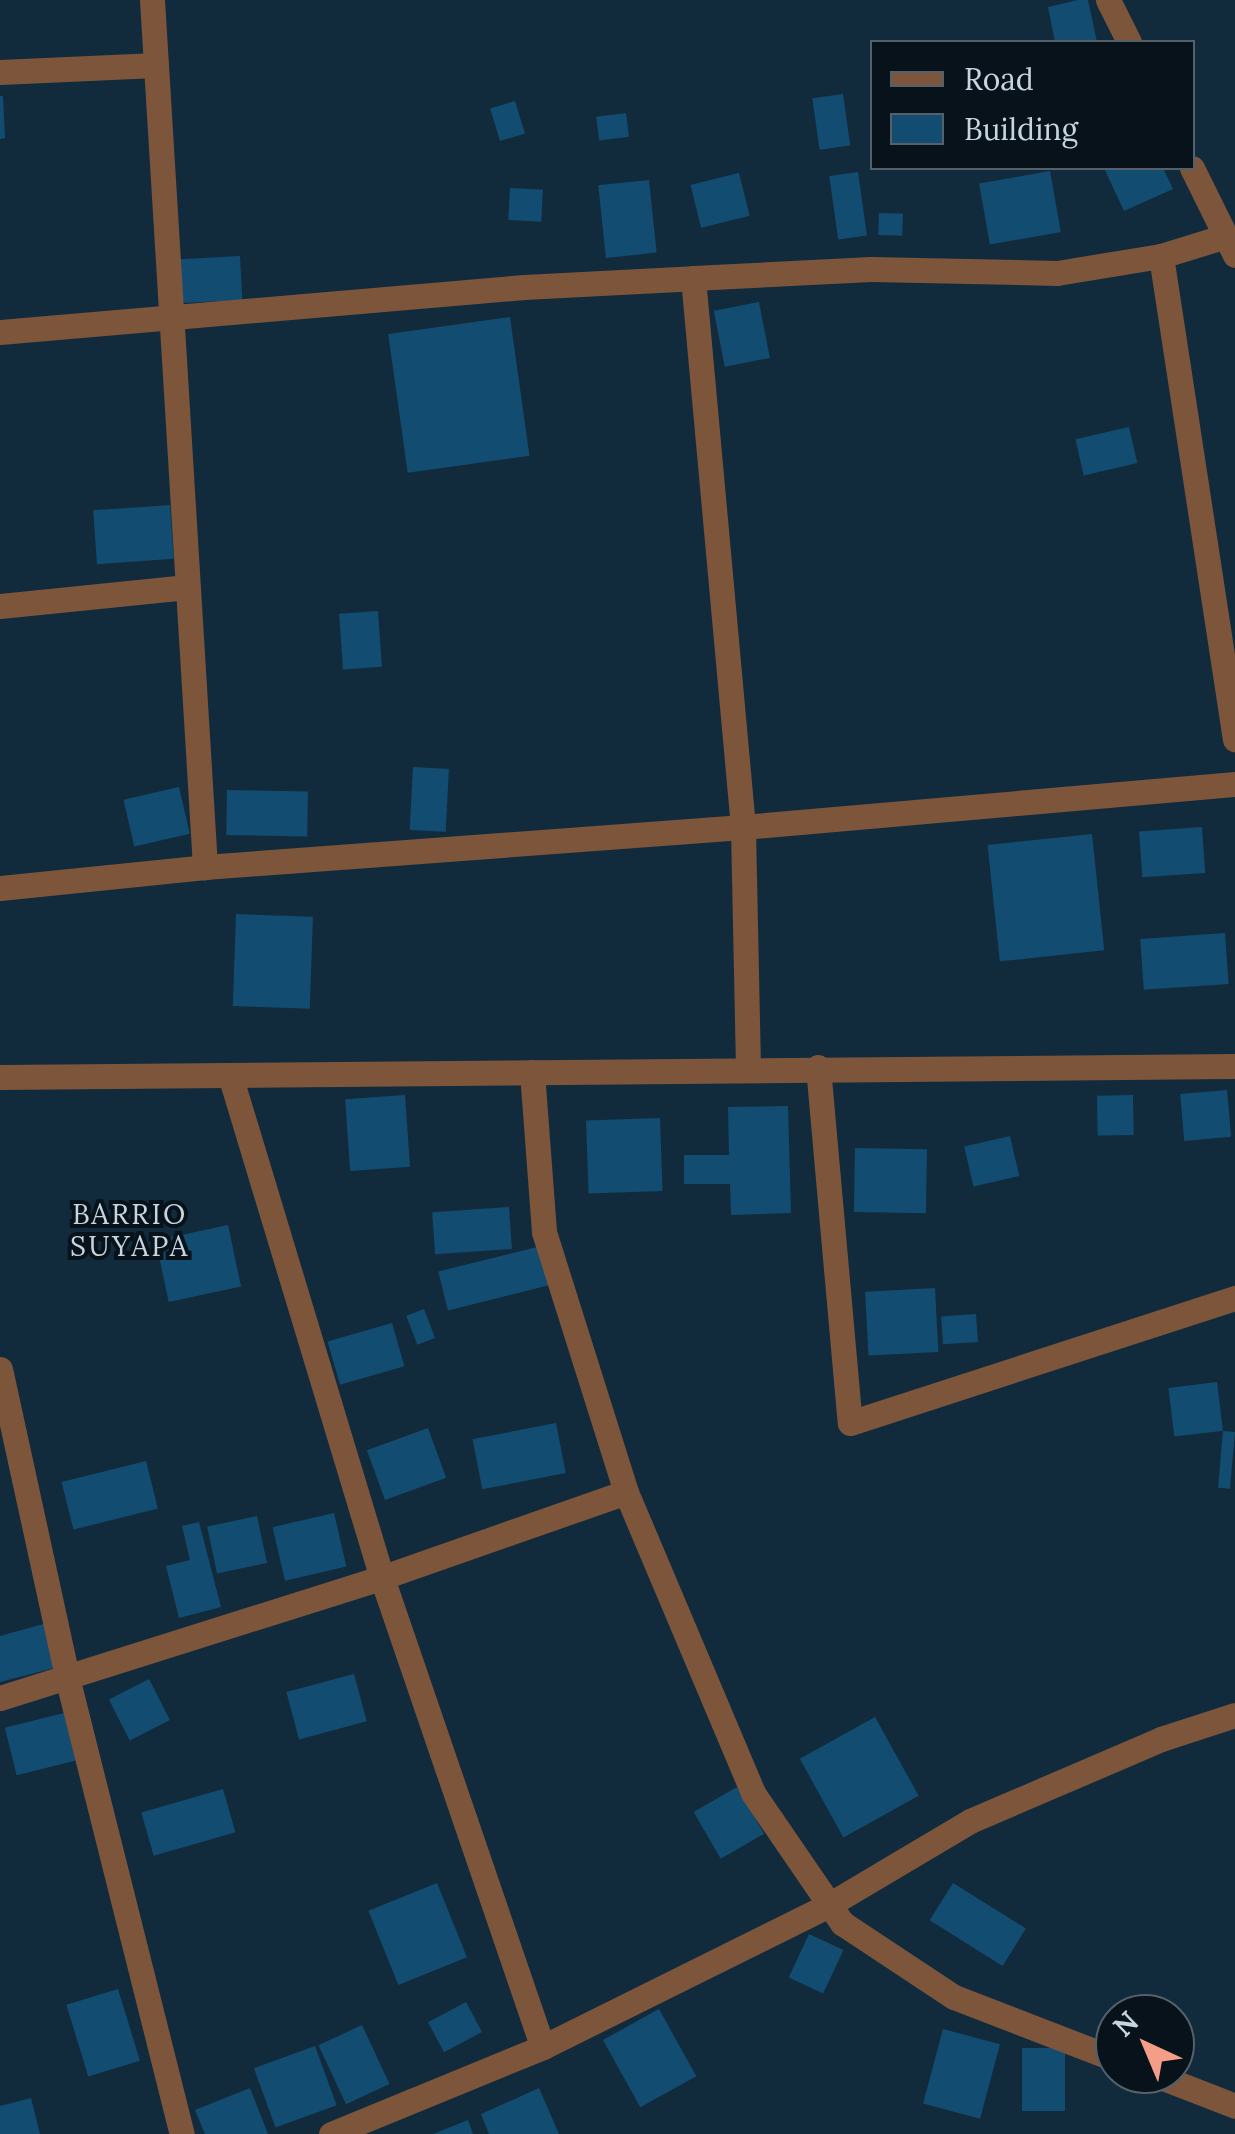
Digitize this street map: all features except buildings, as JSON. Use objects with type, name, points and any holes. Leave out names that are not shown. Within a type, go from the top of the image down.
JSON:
[{"type":"street","points":[[152,0],[205,867]]},
{"type":"street","points":[[1108,0],[1128,40]]},
{"type":"street","points":[[0,72],[156,65]]},
{"type":"street","points":[[0,332],[171,316],[871,268],[1057,273],[1230,245],[1193,170]]},
{"type":"street","points":[[1161,256],[1235,738]]},
{"type":"street","points":[[693,278],[744,827],[748,1068]]},
{"type":"street","points":[[0,606],[188,587]]},
{"type":"street","points":[[0,888],[205,867],[744,827],[1235,784]]},
{"type":"street","points":[[0,1077],[1235,1066]]},
{"type":"street","points":[[818,1067],[850,1423],[1235,1298]]},
{"type":"street","points":[[532,1072],[544,1232],[626,1492],[753,1793],[842,1923],[954,1996],[1095,2051]]},
{"type":"street","points":[[230,1075],[382,1578],[543,2047]]},
{"type":"street","points":[[0,1369],[67,1676],[182,2134]]},
{"type":"street","points":[[0,1698],[382,1578],[626,1492]]},
{"type":"street","points":[[331,2134],[543,2047],[827,1906],[970,1821],[1161,1739],[1235,1715]]},
{"type":"street","points":[[1195,2090],[1235,2106]]},
{"type":"district","name":"BARRIO SUYAPA","points":[[130,1230]]}]
